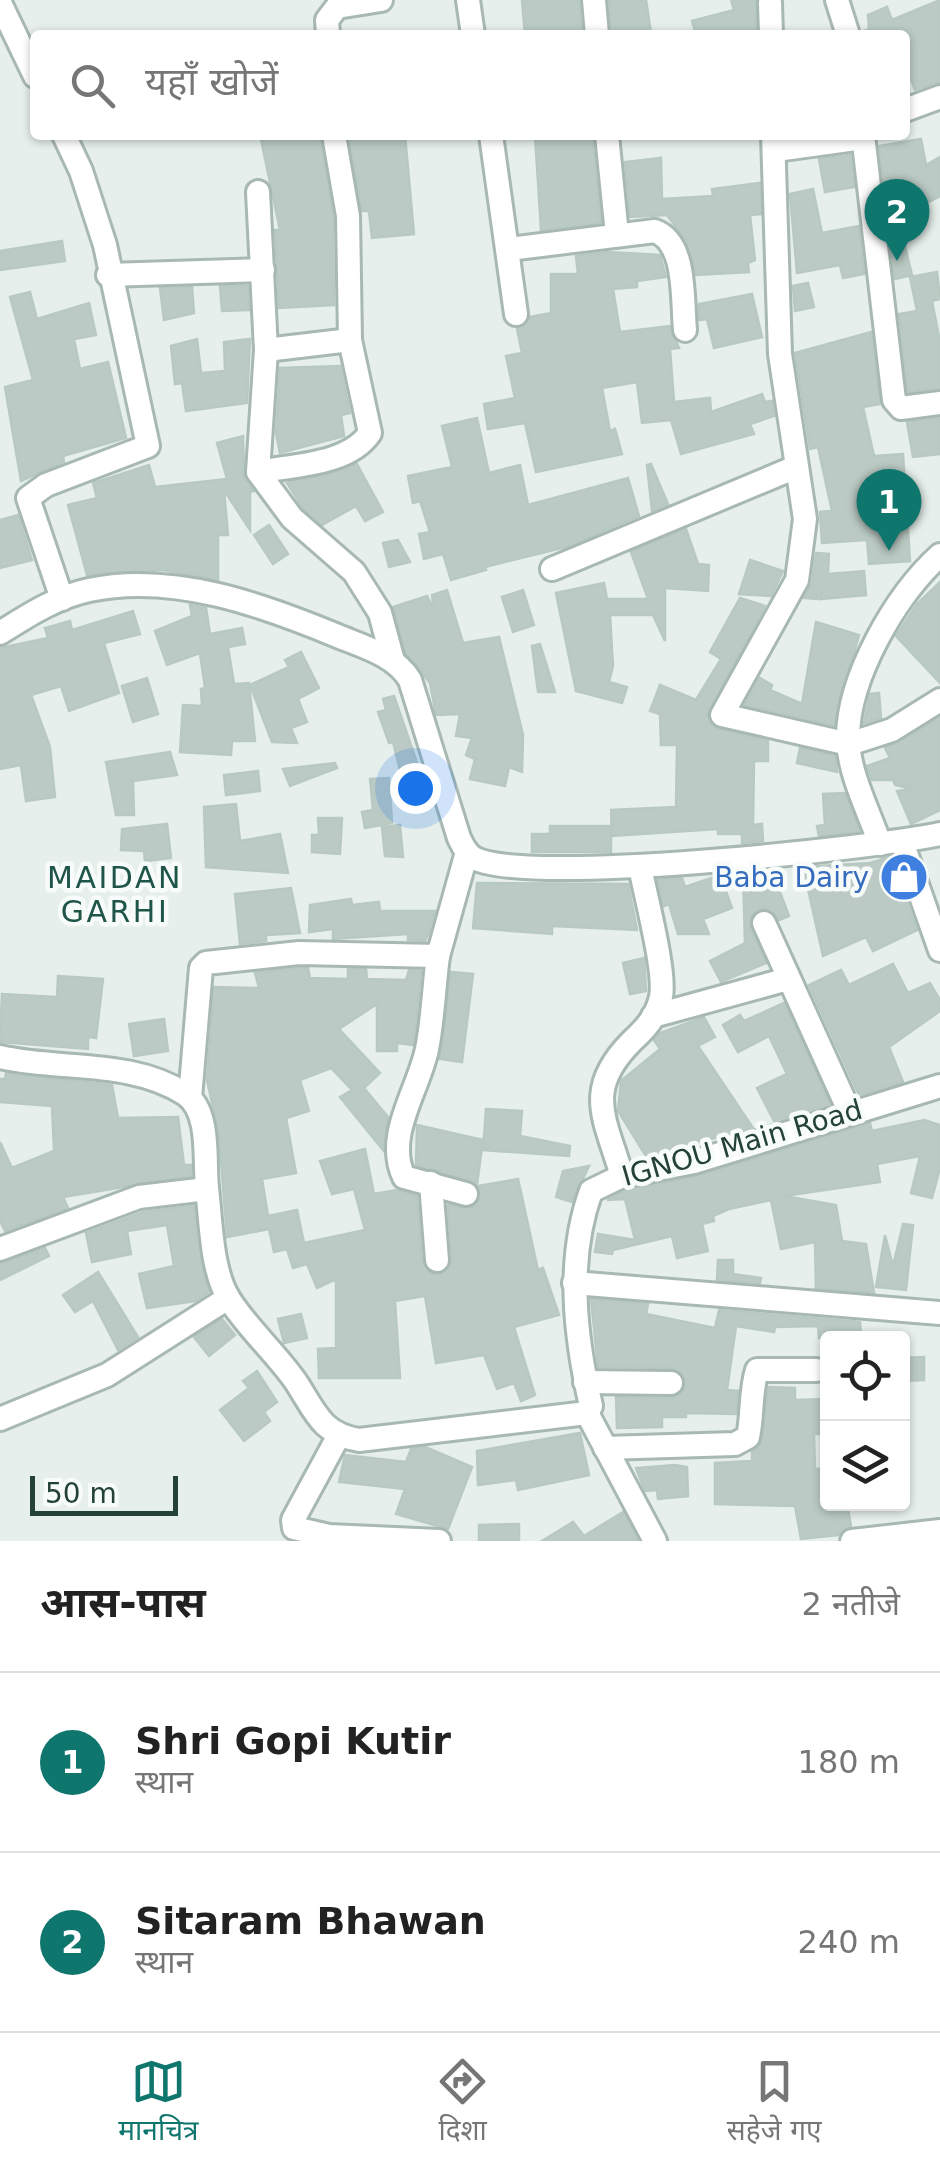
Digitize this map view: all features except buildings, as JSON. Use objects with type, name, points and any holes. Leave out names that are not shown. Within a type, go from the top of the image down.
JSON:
[{"type":"street","points":[[328,30],[327,20],[337,8],[381,0]]},
{"type":"street","points":[[468,0],[473,30]]},
{"type":"street","points":[[594,0],[597,30]]},
{"type":"street","points":[[837,0],[846,30]]},
{"type":"street","points":[[770,3],[772,30]]},
{"type":"street","points":[[0,4],[30,66]]},
{"type":"street","points":[[910,108],[940,97]]},
{"type":"street","points":[[62,599],[28,498],[46,485],[148,446],[122,316],[108,275],[105,245],[81,170],[66,140]]},
{"type":"street","points":[[258,472],[337,456],[367,439],[370,432],[350,340],[348,216],[335,140]]},
{"type":"street","points":[[491,140],[516,314]]},
{"type":"street","points":[[608,140],[617,235]]},
{"type":"street","points":[[812,140],[774,143],[780,354],[805,519],[797,580],[722,715],[848,744],[903,724],[940,700]]},
{"type":"street","points":[[863,140],[894,400],[900,408],[940,403]]},
{"type":"street","points":[[258,192],[266,350],[258,472],[292,518],[354,572],[380,614],[393,661]]},
{"type":"street","points":[[509,250],[655,231],[671,240],[685,330]]},
{"type":"street","points":[[108,275],[263,270]]},
{"type":"street","points":[[266,350],[350,340]]},
{"type":"street","points":[[552,569],[796,467]]},
{"type":"street","points":[[940,555],[908,589],[881,627],[850,724],[848,744],[940,950]]},
{"type":"street","points":[[0,633],[86,590],[132,586],[225,597],[285,614],[393,661],[410,680],[466,852],[438,956],[426,1052],[406,1105],[399,1144],[404,1177],[466,1194]]},
{"type":"street","points":[[466,852],[486,861],[566,869],[891,843],[940,834]]},
{"type":"street","points":[[622,1176],[600,1098],[601,1084],[607,1070],[650,1025],[662,990],[640,866]]},
{"type":"street","points":[[764,923],[850,1113]]},
{"type":"street","points":[[438,956],[299,952],[206,964],[201,968],[190,1098],[202,1126],[218,1272],[228,1298],[296,1383],[321,1423],[338,1437],[359,1440],[587,1413],[654,1541]]},
{"type":"street","points":[[653,1016],[788,979]]},
{"type":"street","points":[[0,1056],[138,1075],[190,1098]]},
{"type":"street","name":"IGNOU Main Road","points":[[587,1413],[591,1406],[574,1283],[578,1230],[591,1192],[622,1176],[694,1162],[939,1089]]},
{"type":"street","points":[[431,1182],[436,1260]]},
{"type":"street","points":[[0,1248],[139,1197],[207,1188]]},
{"type":"street","points":[[574,1283],[940,1313]]},
{"type":"street","points":[[0,1419],[122,1366],[228,1298]]},
{"type":"street","points":[[605,1448],[735,1444],[748,1437],[753,1414],[751,1389],[757,1370],[816,1370]]},
{"type":"street","points":[[585,1382],[670,1383]]},
{"type":"street","points":[[338,1437],[289,1535],[438,1541]]},
{"type":"street","points":[[852,1541],[940,1531]]},
{"type":"place","name":"Sitaram Bhawan","points":[[897,261]]},
{"type":"place","name":"Shri Gopi Kutir","points":[[889,551]]},
{"type":"place","name":"Baba Dairy","points":[[904,877]]},
{"type":"district","name":"MAIDAN GARHI","points":[[115,894]]}]
